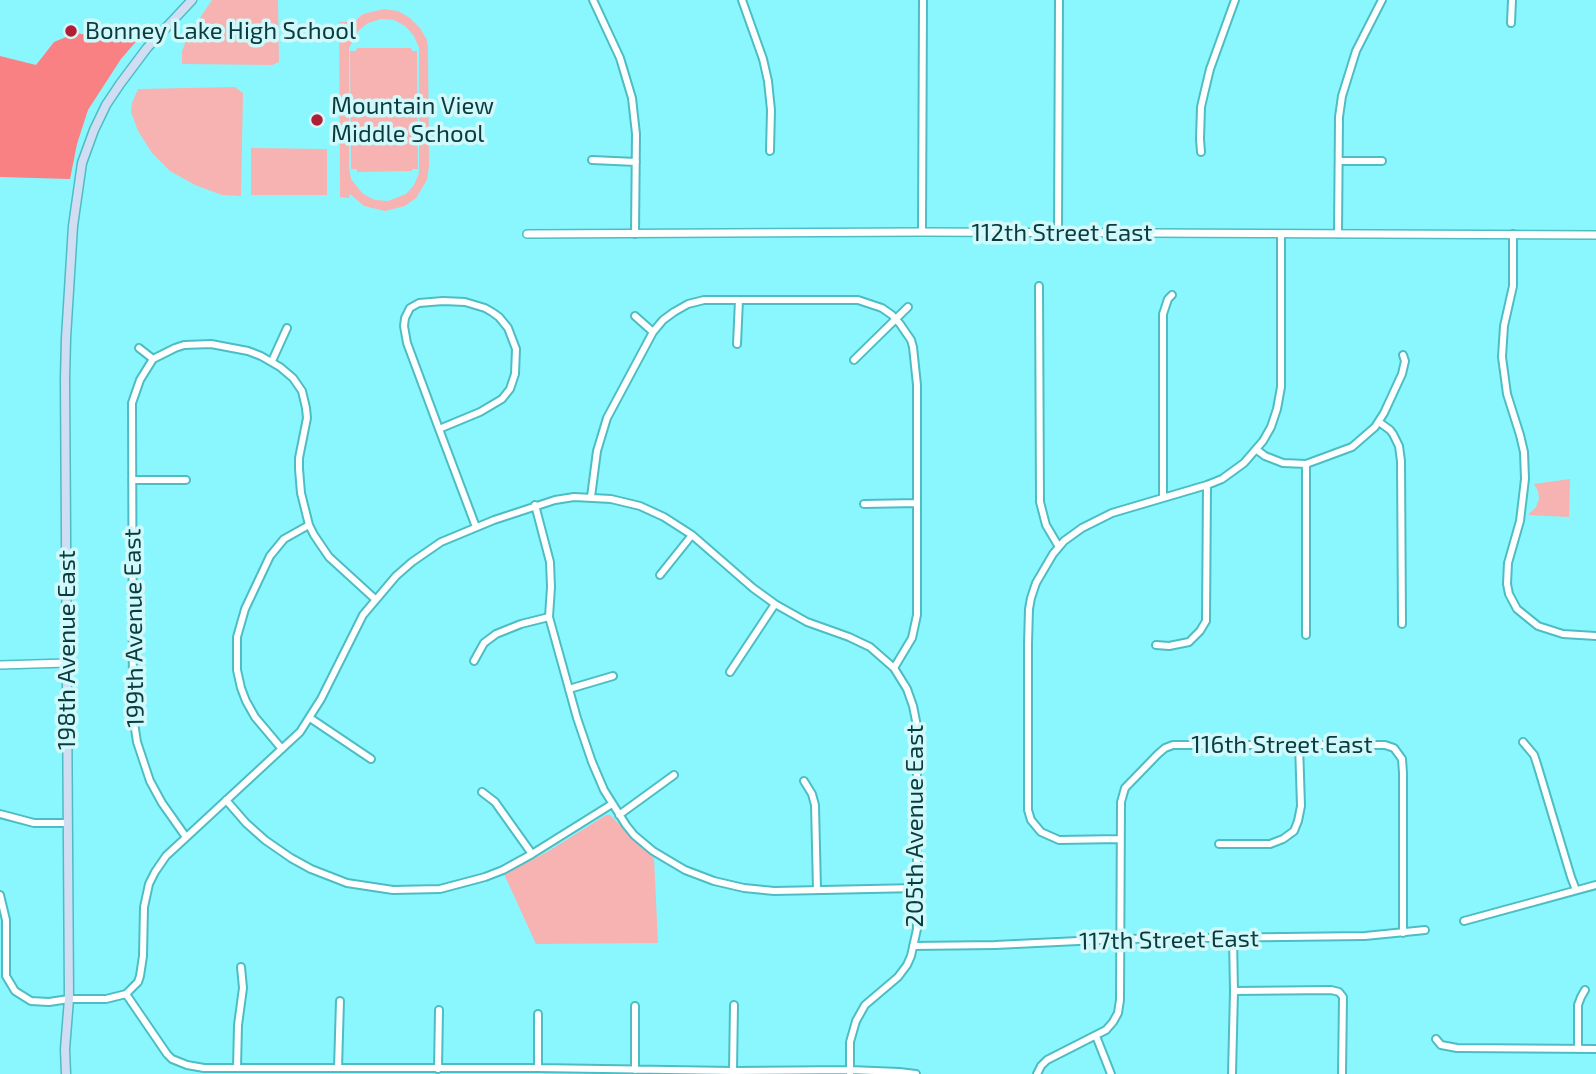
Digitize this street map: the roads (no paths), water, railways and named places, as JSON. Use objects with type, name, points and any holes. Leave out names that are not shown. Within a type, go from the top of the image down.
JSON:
[{"type":"main road","name":"198th Avenue East","points":[[66,1074],[69,999],[65,379],[73,226],[82,163],[106,105],[147,48],[192,0]]},
{"type":"street","points":[[593,0],[627,77],[632,98],[636,162],[635,234]]},
{"type":"street","points":[[742,0],[768,81],[771,110],[770,151]]},
{"type":"street","points":[[922,232],[923,0]]},
{"type":"street","points":[[1058,233],[1059,0]]},
{"type":"street","points":[[1201,152],[1200,128],[1204,94],[1210,69],[1235,0]]},
{"type":"street","points":[[1338,234],[1339,117],[1342,96],[1356,51],[1382,0]]},
{"type":"street","points":[[1511,23],[1512,0]]},
{"type":"street","points":[[592,160],[636,162]]},
{"type":"street","points":[[1339,161],[1382,161]]},
{"type":"street","name":"112th Street East","points":[[527,234],[1596,234]]},
{"type":"street","points":[[1037,1074],[1046,1060],[1110,1027],[1118,1013],[1120,839],[1059,840],[1045,835],[1031,820],[1028,810],[1029,609],[1036,583],[1059,547],[1082,528],[1099,518],[1207,485],[1234,471],[1257,450],[1271,427],[1281,387],[1281,234]]},
{"type":"street","points":[[1513,234],[1513,286],[1504,326],[1502,357],[1507,394],[1520,435],[1525,467],[1520,521],[1507,573],[1509,594],[1517,609],[1546,630],[1570,635],[1596,636]]},
{"type":"street","points":[[1039,286],[1040,502],[1045,525],[1059,547]]},
{"type":"street","points":[[1163,498],[1163,314],[1172,295]]},
{"type":"street","points":[[0,895],[6,920],[6,976],[15,991],[31,1001],[49,1002],[106,999],[126,994],[138,982],[142,969],[143,919],[149,884],[166,856],[299,733],[321,699],[358,624],[375,599],[412,562],[441,542],[535,505],[555,500],[591,497],[640,506],[692,535],[775,604],[807,622],[870,647],[894,668],[912,638],[916,615],[917,374],[911,340],[895,319],[882,308],[858,300],[704,300],[688,304],[668,316],[653,332],[607,418],[597,452],[591,497]]},
{"type":"street","points":[[737,344],[739,300]]},
{"type":"street","points":[[439,429],[481,412],[502,399],[514,380],[517,364],[512,335],[503,322],[485,308],[465,302],[419,303],[410,308],[404,322],[405,337],[439,429],[476,527]]},
{"type":"street","points":[[854,360],[908,306]]},
{"type":"street","points":[[635,316],[653,332]]},
{"type":"street","points":[[272,362],[288,328]]},
{"type":"street","points":[[139,348],[153,359],[175,348],[197,343],[225,345],[248,351],[272,362],[293,378],[305,399],[307,418],[299,469],[301,493],[309,525],[329,556],[375,599]]},
{"type":"street","points":[[1257,450],[1283,463],[1307,464],[1352,447],[1379,422],[1402,374],[1405,361],[1403,355]]},
{"type":"street","name":"199th Avenue East","points":[[153,359],[140,380],[132,403],[134,726],[150,781],[186,837]]},
{"type":"street","points":[[1379,422],[1393,434],[1399,446],[1401,461],[1402,624]]},
{"type":"street","points":[[1306,635],[1307,464]]},
{"type":"street","points":[[132,480],[186,480]]},
{"type":"street","points":[[1156,645],[1169,646],[1189,642],[1206,621],[1207,485]]},
{"type":"street","points":[[864,504],[917,503]]},
{"type":"street","points":[[535,505],[550,562],[549,617],[569,689],[592,762],[604,790],[635,835],[674,865],[729,885],[759,890],[918,888]]},
{"type":"street","points":[[282,749],[255,718],[246,701],[237,670],[237,637],[245,609],[270,556],[284,539],[309,525]]},
{"type":"street","points":[[660,575],[692,535]]},
{"type":"street","points":[[730,672],[775,604]]},
{"type":"street","points":[[474,661],[484,643],[496,634],[549,617]]},
{"type":"street","points":[[0,665],[67,663]]},
{"type":"street","name":"205th Avenue East","points":[[850,1072],[850,1042],[856,1021],[864,1005],[898,977],[907,965],[917,929],[917,726],[907,689],[894,668]]},
{"type":"street","points":[[569,689],[613,676]]},
{"type":"street","points":[[310,718],[372,760]]},
{"type":"street","points":[[1523,742],[1534,755],[1576,890]]},
{"type":"street","name":"116th Street East","points":[[1120,839],[1121,802],[1125,788],[1165,748],[1180,744],[1391,746],[1398,751],[1402,759],[1403,773],[1403,933]]},
{"type":"street","points":[[1219,844],[1270,844],[1294,831],[1301,806],[1299,744]]},
{"type":"street","points":[[619,815],[674,775]]},
{"type":"street","points":[[804,781],[812,793],[815,805],[817,890]]},
{"type":"street","points":[[482,792],[495,802],[532,854]]},
{"type":"street","points":[[226,800],[265,840],[291,858],[332,878],[393,890],[457,885],[503,870],[612,804]]},
{"type":"street","points":[[0,814],[34,823],[68,823]]},
{"type":"street","points":[[1464,921],[1596,885]]},
{"type":"street","name":"117th Street East","points":[[913,946],[995,946],[1120,939],[1364,936],[1425,930]]},
{"type":"street","points":[[1232,1074],[1233,938]]},
{"type":"street","points":[[237,1068],[238,1025],[243,988],[241,967]]},
{"type":"street","points":[[1234,991],[1331,990],[1341,994],[1342,1074]]},
{"type":"street","points":[[1578,1049],[1578,1005],[1585,990]]},
{"type":"street","points":[[126,994],[161,1048],[172,1059],[195,1067],[538,1068],[916,1074]]},
{"type":"street","points":[[338,1068],[340,1001]]},
{"type":"street","points":[[635,1006],[635,1070]]},
{"type":"street","points":[[733,1071],[734,1006]]},
{"type":"street","points":[[438,1069],[439,1010]]},
{"type":"street","points":[[538,1014],[538,1068]]},
{"type":"street","points":[[1096,1036],[1111,1074]]},
{"type":"street","points":[[1436,1040],[1441,1045],[1457,1048],[1596,1049]]},
{"type":"place","name":"Bonney Lake High School","points":[[71,31]]},
{"type":"place","name":"Mountain View Middle School","points":[[317,120]]}]
